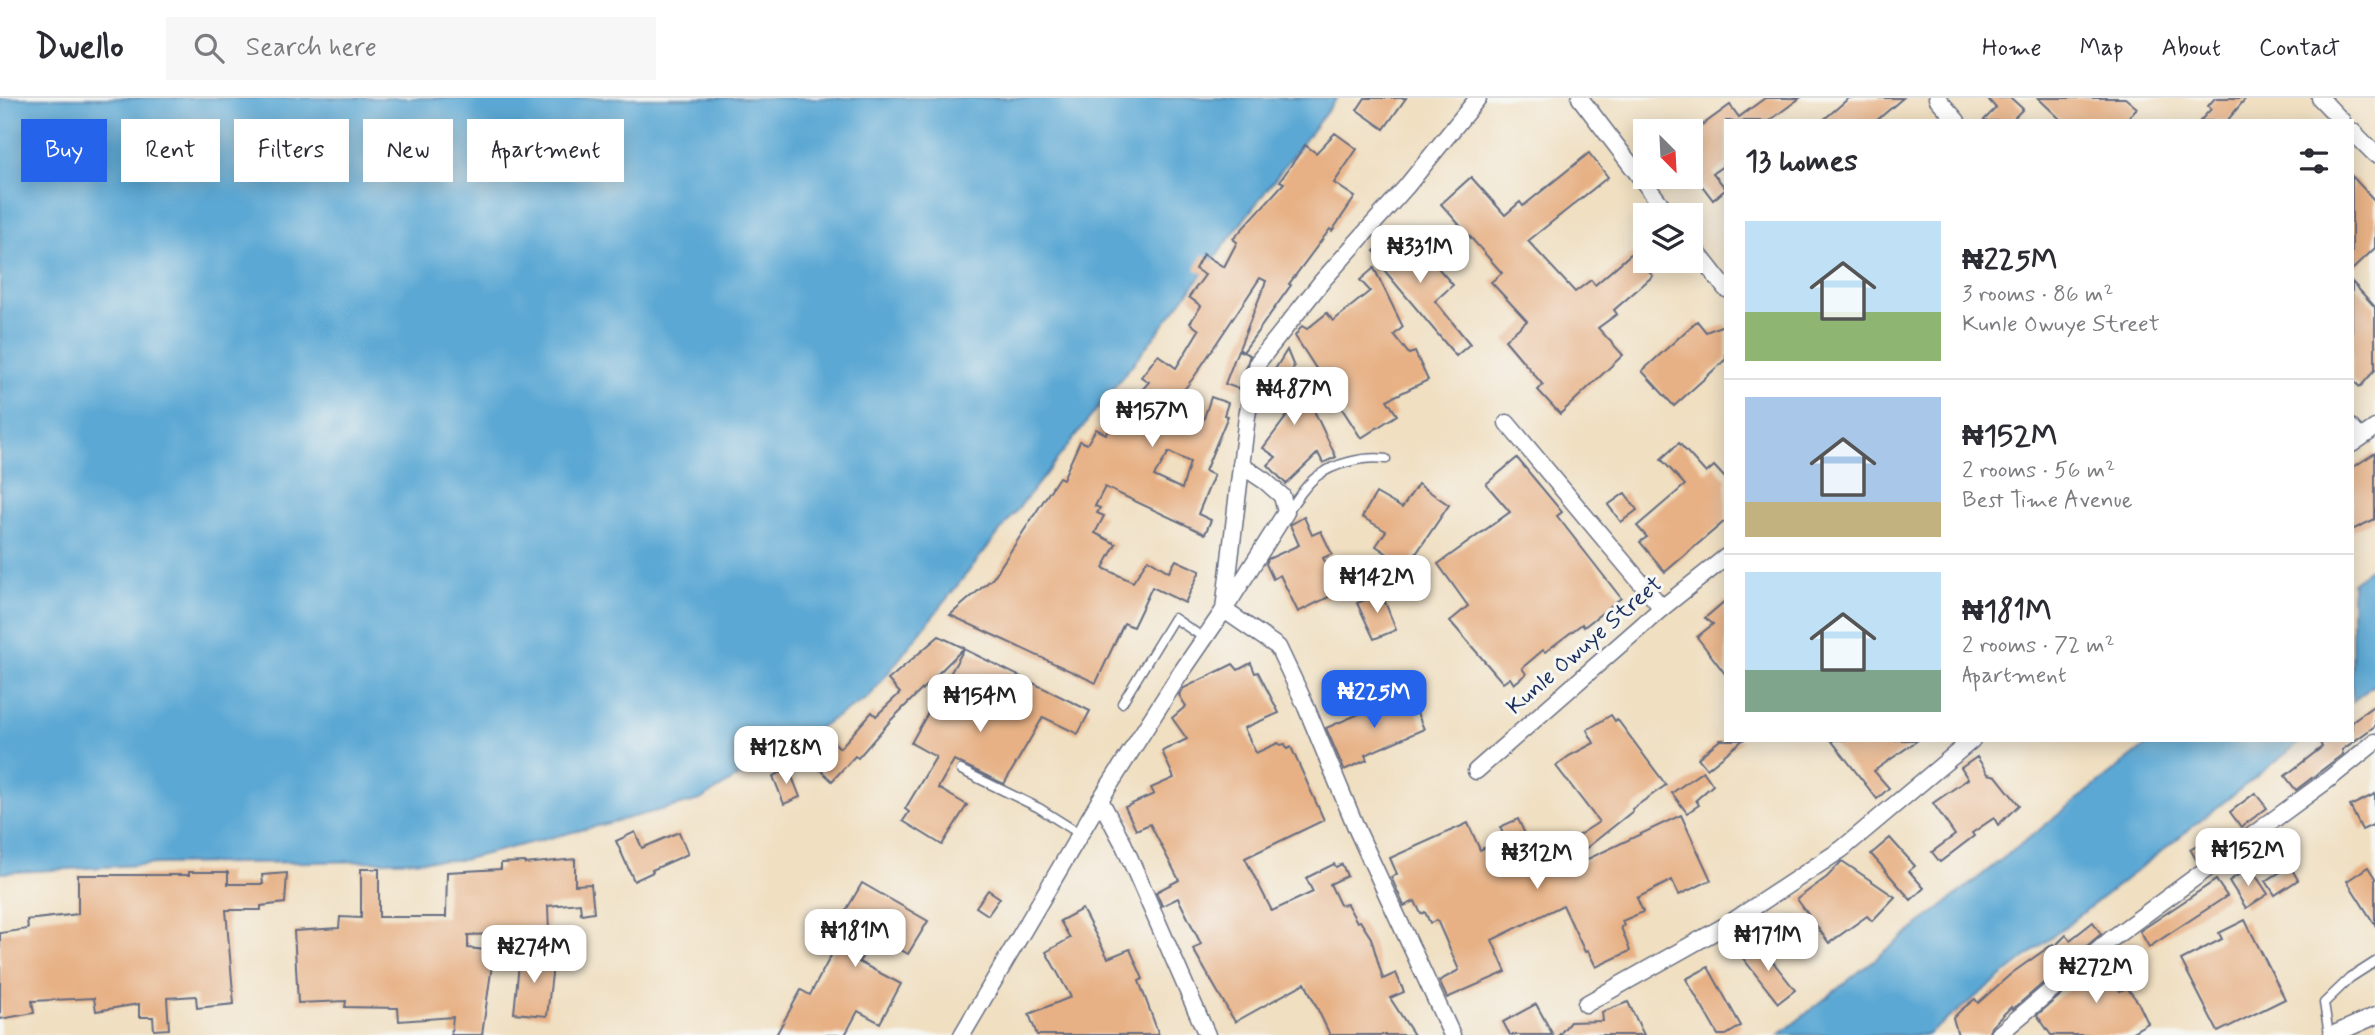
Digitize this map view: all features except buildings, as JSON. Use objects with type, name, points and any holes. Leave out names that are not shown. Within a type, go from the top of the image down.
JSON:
[{"type":"street","points":[[1224,610],[1247,416],[1258,362],[1323,280],[1406,187],[1478,98]]},
{"type":"street","points":[[1580,98],[1660,203]]},
{"type":"street","points":[[1937,98],[1955,119]]},
{"type":"street","points":[[2320,98],[2340,119]]},
{"type":"street","points":[[2354,133],[2375,154]]},
{"type":"street","points":[[1703,260],[1724,286]]},
{"type":"street","points":[[1507,423],[1662,608]]},
{"type":"street","points":[[962,1035],[1100,800],[1286,512],[1282,496],[1241,465]]},
{"type":"street","name":"Kunle Owuye Street","points":[[1476,771],[1662,608],[1724,559]]},
{"type":"street","points":[[1224,610],[1278,647],[1358,832],[1452,1035]]},
{"type":"street","points":[[1586,1004],[1730,923],[1842,849],[1970,742]]},
{"type":"street","points":[[1998,1035],[2110,940],[2329,779],[2375,742]]},
{"type":"street","points":[[1100,800],[1123,843],[1207,1035]]},
{"type":"street","points":[[2331,1035],[2375,1016]]},
{"type":"lane","points":[[1286,512],[1316,477],[1339,466],[1370,457],[1386,459]]},
{"type":"lane","points":[[1122,703],[1174,618],[1204,638]]},
{"type":"lane","points":[[961,769],[1039,808],[1080,834]]},
{"type":"lane","points":[[2331,1035],[2324,1003],[2350,978],[2375,962]]},
{"type":"water","points":[[0,98],[1337,98],[1158,332],[869,697],[700,800],[462,860],[156,864],[0,873]]},
{"type":"water","points":[[2375,565],[2375,684],[2354,700],[2354,581]]},
{"type":"water","points":[[2150,742],[2300,742],[1927,1035],[1779,1035]]}]
